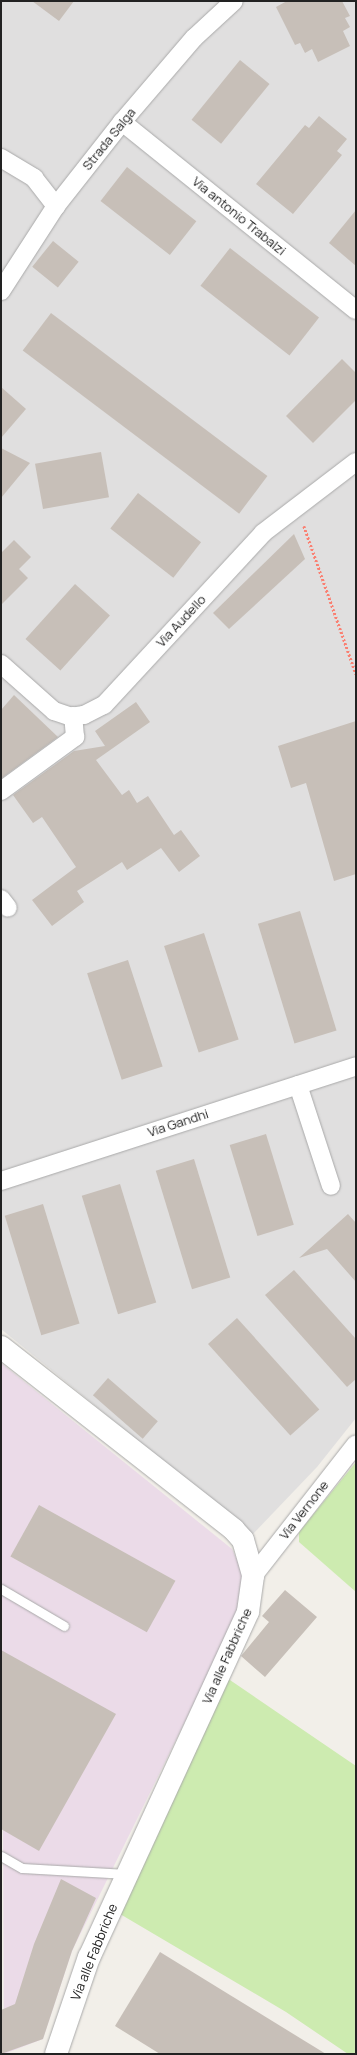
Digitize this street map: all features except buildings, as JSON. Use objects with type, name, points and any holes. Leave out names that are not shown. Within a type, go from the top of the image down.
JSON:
[{"type":"street","name":"Strada Salga","points":[[1,291],[56,206],[122,122],[194,38],[234,1]]},
{"type":"street","name":"Via antonio Trabalzi","points":[[122,122],[356,310]]},
{"type":"street","points":[[1,158],[34,178],[56,206]]},
{"type":"street","name":"Via Audello","points":[[73,716],[104,705],[263,533],[297,505],[356,462]]},
{"type":"street","points":[[1,664],[54,711],[73,716],[75,737],[1,791]]},
{"type":"street","name":"Via Gandhi","points":[[1,1181],[356,1066]]},
{"type":"street","points":[[298,1085],[331,1186]]},
{"type":"street","name":"Via alle Fabbriche","points":[[1,1347],[234,1530],[244,1540],[253,1576],[248,1612],[89,1958],[56,2054]]},
{"type":"street","name":"Via Vernone","points":[[253,1576],[356,1444]]},
{"type":"lane","points":[[1,1589],[64,1626]]},
{"type":"lane","points":[[1,1856],[22,1868],[127,1874]]},
{"type":"path","points":[[297,505],[356,674]]},
{"type":"shaded area","points":[[1,1],[356,1],[356,1418],[317,1467],[253,1534],[1,1329]]},
{"type":"shaded area","points":[[1,1363],[232,1549],[246,1579],[240,1610],[72,1951],[43,2039],[4,2054]]},
{"type":"green space","points":[[356,1462],[356,1592],[299,1542],[299,1532]]},
{"type":"green space","points":[[227,1678],[356,1766],[356,2054],[348,2054],[286,2012],[120,1914]]}]
